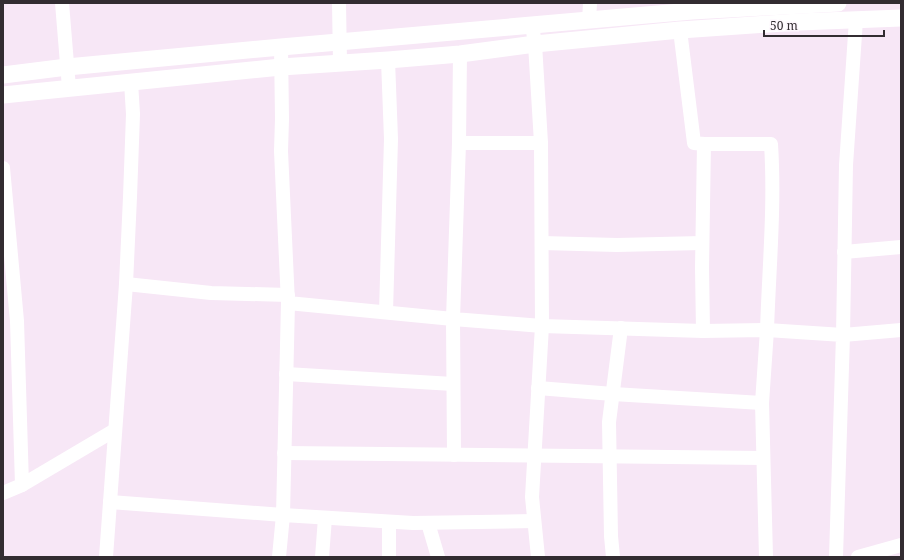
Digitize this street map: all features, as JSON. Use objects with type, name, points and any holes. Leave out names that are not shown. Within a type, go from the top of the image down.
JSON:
[{"type":"street","points":[[62,3],[69,88]]},
{"type":"street","points":[[339,3],[340,63]]},
{"type":"street","points":[[589,20],[590,3]]},
{"type":"street","points":[[3,75],[67,67],[280,47],[589,20],[692,7],[838,3]]},
{"type":"street","points":[[799,4],[799,22]]},
{"type":"street","points":[[3,95],[281,67],[460,54],[535,44],[680,30],[799,22],[901,18]]},
{"type":"street","points":[[836,557],[843,335],[846,165],[856,20]]},
{"type":"street","points":[[532,25],[535,44],[541,143],[542,326],[532,497],[538,557]]},
{"type":"street","points":[[680,30],[694,143],[771,144],[773,180],[771,244],[762,403],[766,557]]},
{"type":"street","points":[[279,557],[283,515],[288,299],[281,151],[282,119],[280,47]]},
{"type":"street","points":[[454,455],[453,318],[459,143],[460,54]]},
{"type":"street","points":[[386,312],[391,139],[388,60]]},
{"type":"street","points":[[106,557],[126,284],[133,114],[131,82]]},
{"type":"street","points":[[459,143],[541,143]]},
{"type":"street","points":[[703,331],[702,243],[704,144]]},
{"type":"street","points":[[3,168],[17,321],[22,485]]},
{"type":"street","points":[[542,243],[617,245],[702,243]]},
{"type":"street","points":[[844,252],[901,247]]},
{"type":"street","points":[[126,284],[210,293],[288,299],[386,312],[542,326],[703,331],[767,330],[843,335],[901,330]]},
{"type":"street","points":[[614,557],[611,536],[609,422],[621,328]]},
{"type":"street","points":[[286,374],[453,384]]},
{"type":"street","points":[[538,388],[762,403]]},
{"type":"street","points":[[3,493],[22,485],[115,430]]},
{"type":"street","points":[[284,453],[763,458]]},
{"type":"street","points":[[110,502],[389,522],[428,523],[534,521]]},
{"type":"street","points":[[322,557],[325,518]]},
{"type":"street","points":[[389,522],[389,557]]},
{"type":"street","points":[[428,523],[438,557]]},
{"type":"street","points":[[858,557],[901,544]]}]
